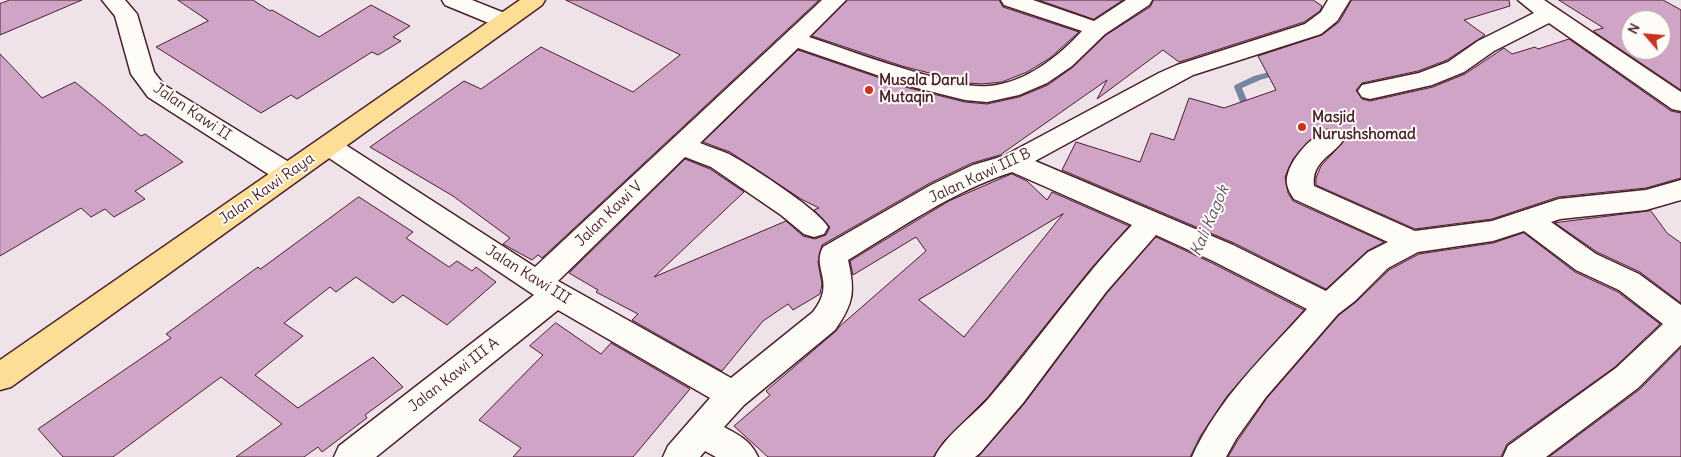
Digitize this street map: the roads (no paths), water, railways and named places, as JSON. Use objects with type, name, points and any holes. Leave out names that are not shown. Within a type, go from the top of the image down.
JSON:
[{"type":"main road","name":"Jalan Kawi Raya","points":[[0,377],[534,0]]},
{"type":"street","name":"Jalan Kawi II","points":[[113,0],[126,14],[143,74],[156,91],[288,174]]},
{"type":"street","points":[[453,0],[504,21]]},
{"type":"street","name":"Jalan Kawi V","points":[[547,288],[680,145],[835,0]]},
{"type":"street","points":[[1012,0],[1097,29]]},
{"type":"street","points":[[793,39],[916,80],[964,93],[994,94],[1022,85],[1054,70],[1084,44],[1097,29],[1141,0]]},
{"type":"street","name":"Jalan Kawi III B","points":[[680,457],[700,431],[733,396],[824,321],[836,308],[840,292],[833,255],[940,192],[982,172],[1012,162],[1173,76],[1313,29],[1325,22],[1332,14],[1339,0]]},
{"type":"street","points":[[1530,0],[1681,103]]},
{"type":"street","points":[[1370,91],[1424,80],[1456,67],[1486,46],[1550,14]]},
{"type":"street","points":[[1331,139],[1313,153],[1305,164],[1300,182],[1303,192],[1413,242]]},
{"type":"street","points":[[680,145],[720,161],[791,208],[814,227]]},
{"type":"street","name":"Jalan Kawi III","points":[[329,146],[547,288],[733,396]]},
{"type":"street","points":[[1012,162],[1214,249],[1328,306]]},
{"type":"street","points":[[1208,457],[1224,429],[1255,386],[1328,306],[1345,293],[1378,260],[1413,242],[1493,230],[1559,209],[1646,200],[1681,190]]},
{"type":"street","points":[[1528,220],[1586,262],[1629,282],[1681,321]]},
{"type":"street","points":[[952,457],[967,445],[999,409],[1116,260],[1152,222]]},
{"type":"street","name":"Jalan Kawi III A","points":[[351,457],[547,288]]},
{"type":"street","points":[[1520,457],[1627,378],[1681,326]]},
{"type":"street","points":[[700,431],[730,447],[741,457]]},
{"type":"waterway","name":"Kali Kagok","points":[[1248,112],[1238,87],[1257,78],[1277,72]]},
{"type":"place","name":"Musala Darul Mutaqin","points":[[869,90]]},
{"type":"place","name":"Masjid Nurushshomad","points":[[1302,127]]}]
